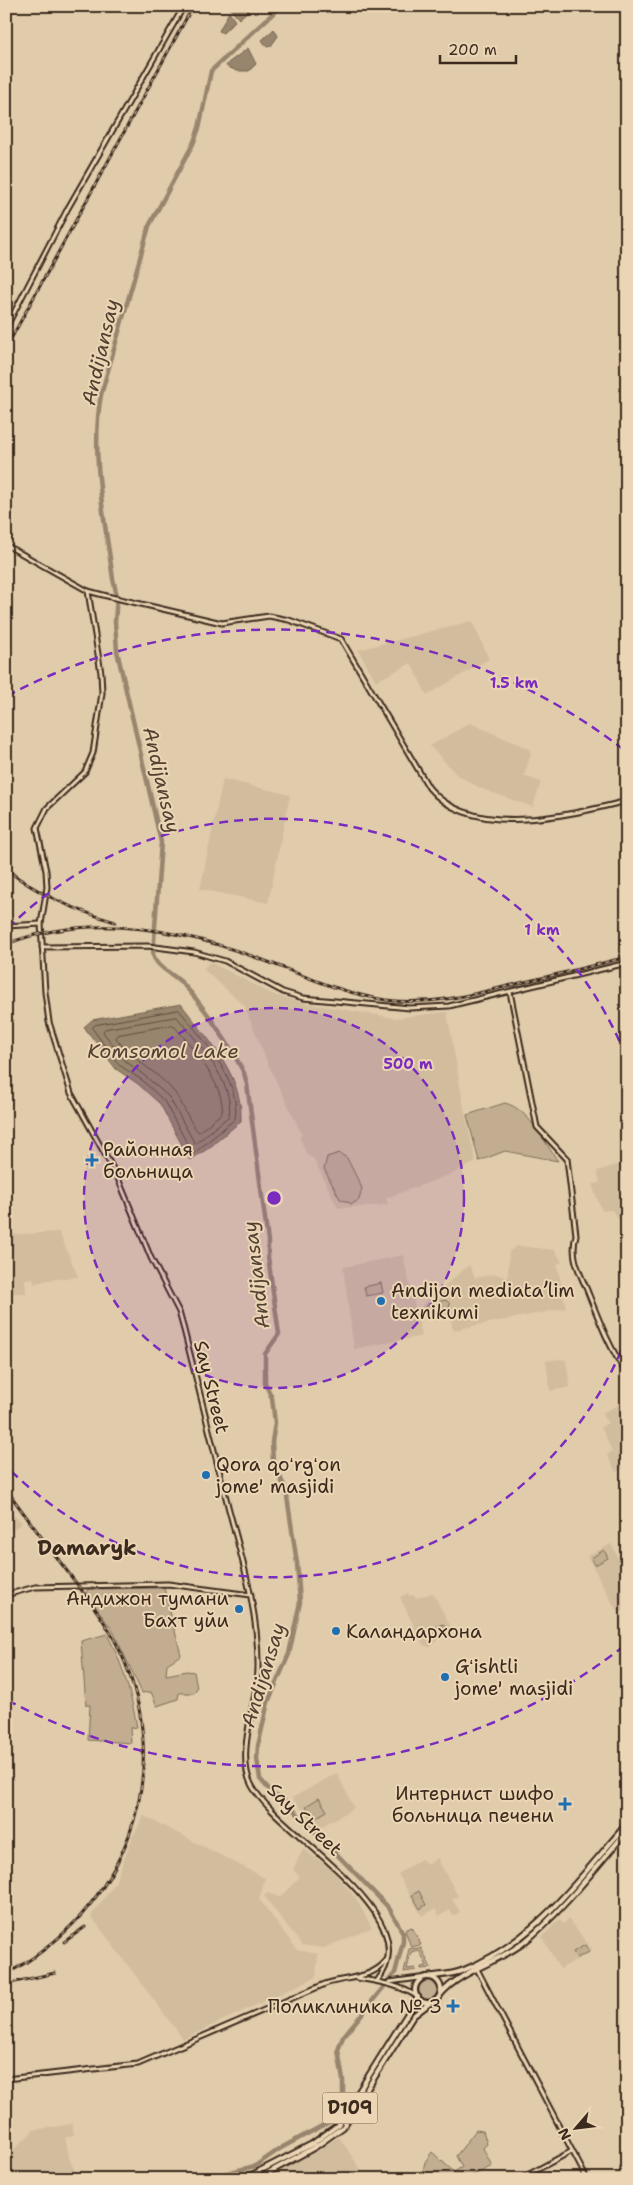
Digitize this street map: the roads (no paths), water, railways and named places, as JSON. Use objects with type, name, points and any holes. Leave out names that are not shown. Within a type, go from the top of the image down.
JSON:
[{"type":"main road","points":[[6,328],[68,208],[184,6]]},
{"type":"main road","points":[[6,545],[88,591],[222,623],[269,616],[289,620],[340,639],[429,788],[439,800],[456,810],[492,819],[544,818],[627,801]]},
{"type":"main road","points":[[88,591],[101,674],[100,709],[93,753],[85,772],[47,808],[37,828],[46,871],[47,887],[41,924],[42,947],[157,946],[207,954],[225,961],[283,992],[308,998],[410,1008],[443,1007],[627,963]]},
{"type":"main road","points":[[6,926],[41,924]]},
{"type":"main road","name":"Say Street","points":[[42,947],[49,1022],[68,1085],[117,1176],[151,1258],[178,1312],[251,1595],[258,1667],[257,1687],[247,1743],[246,1760],[250,1782],[263,1800],[340,1871],[359,1894],[386,1936],[388,1959]]},
{"type":"main road","points":[[510,992],[537,1127],[567,1158],[576,1235],[573,1243],[577,1268],[606,1340],[627,1374]]},
{"type":"main road","points":[[6,1594],[35,1587],[168,1584],[251,1595]]},
{"type":"main road","points":[[388,1983],[463,1971],[515,1942],[534,1927],[627,1824]]},
{"type":"main road","name":"D109","points":[[244,2179],[254,2178],[315,2147],[343,2127],[413,2016],[456,1980],[511,1951],[537,1932],[627,1831]]},
{"type":"main road","points":[[590,1865],[594,1868]]},
{"type":"main road","points":[[6,2079],[138,2064],[325,1984],[356,1978],[379,1968],[388,1959]]},
{"type":"main road","points":[[377,1981],[383,1974],[388,1959]]},
{"type":"main road","points":[[477,1969],[587,2179]]},
{"type":"main road","points":[[427,1977],[439,1982],[440,1995]]},
{"type":"main road","name":"D109","points":[[254,2178],[312,2144],[338,2125],[418,1997],[417,1985],[427,1977]]},
{"type":"main road","points":[[356,1978],[388,1983],[406,1990],[423,2002],[430,2003]]},
{"type":"main road","points":[[520,2179],[572,2151]]},
{"type":"water","points":[[233,6],[243,6],[249,10],[239,19],[231,10]]},
{"type":"water","points":[[229,12],[235,21],[223,33],[219,31]]},
{"type":"water","points":[[274,29],[278,36],[271,46],[267,47],[262,40]]},
{"type":"water","points":[[248,48],[256,64],[249,71],[237,71],[226,66],[228,63]]},
{"type":"water","name":"Komsomol Lake","points":[[181,1004],[222,1058],[230,1073],[240,1104],[241,1121],[209,1148],[190,1160],[160,1104],[138,1084],[116,1069],[84,1027],[92,1020]]},
{"type":"waterway","name":"Andijansay","points":[[202,2179],[255,2166],[281,2148],[331,2121],[338,2111],[343,2097],[343,2080],[338,2050],[343,2037],[395,1973],[403,1942],[403,1933],[389,1908],[286,1802],[274,1795],[260,1779],[257,1759],[258,1746],[268,1702],[289,1654],[300,1602],[297,1563],[286,1490],[273,1462],[272,1442],[275,1423],[272,1398],[265,1383],[265,1354],[279,1334],[268,1257],[268,1241],[244,1073],[225,1039],[200,1004],[179,980],[155,960],[153,955],[161,842],[117,651],[115,622],[117,596],[103,510],[98,464],[97,440],[101,395],[149,226],[193,144],[199,128],[211,71],[281,6]]},
{"type":"railway","points":[[6,348],[193,6]]},
{"type":"railway","points":[[6,869],[31,887],[58,901],[115,922]]},
{"type":"railway","points":[[6,944],[38,934],[70,928],[134,928],[166,932],[229,948],[354,993],[386,1000],[403,1001],[437,1000],[470,995],[627,957]]},
{"type":"railway","points":[[6,1489],[90,1602],[115,1641],[137,1698],[143,1745],[141,1791],[129,1835],[109,1877],[82,1914],[47,1947],[6,1974]]},
{"type":"railway","points":[[64,1942],[85,1927]]},
{"type":"railway","points":[[6,1940],[11,1936]]},
{"type":"railway","points":[[6,1984],[55,1973]]},
{"type":"place","name":"Районная больница","points":[[92,1160]]},
{"type":"place","name":"Andijon mediataʼlim texnikumi","points":[[381,1301]]},
{"type":"place","name":"Qora qoʻrgʻon jome' masjidi","points":[[206,1475]]},
{"type":"place","name":"Андижон тумани Бахт уйи","points":[[239,1609]]},
{"type":"place","name":"Каландархона","points":[[336,1631]]},
{"type":"place","name":"Gʻishtli jome' masjidi","points":[[445,1677]]},
{"type":"place","name":"Интернист шифо больница печени","points":[[565,1804]]},
{"type":"place","name":"Поликлиника № 3","points":[[453,2006]]},
{"type":"district","name":"Damaryk","points":[[87,1548]]}]
